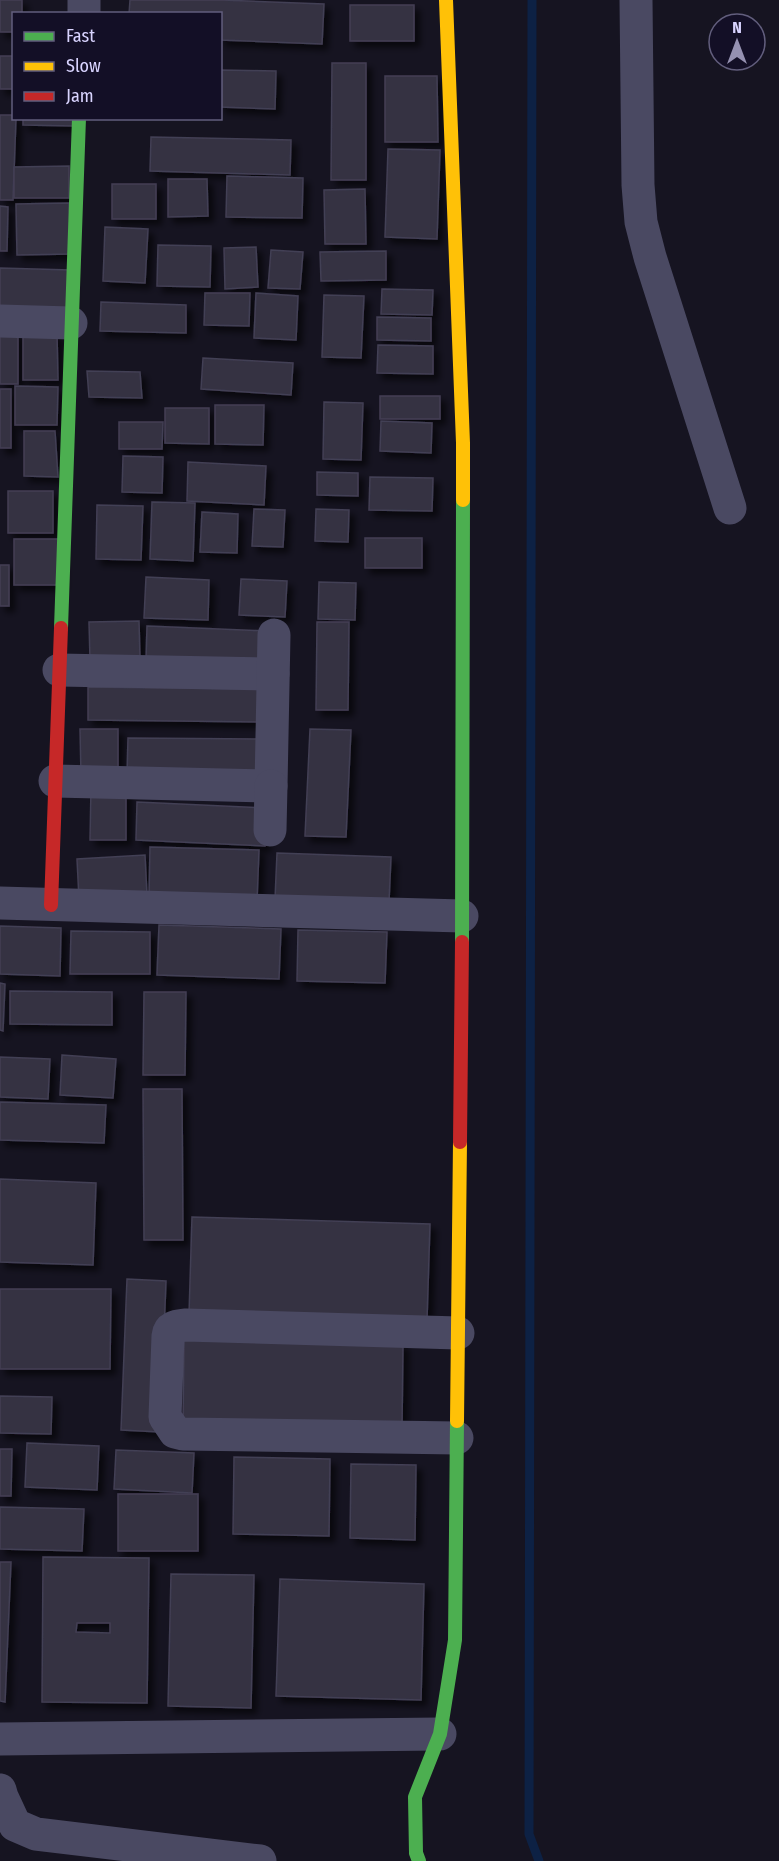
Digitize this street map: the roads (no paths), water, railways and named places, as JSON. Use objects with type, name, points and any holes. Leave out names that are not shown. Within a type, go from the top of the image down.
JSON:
[{"type":"street","points":[[419,1861],[416,1852],[416,1797],[440,1734],[455,1640],[462,916],[463,444],[446,0]]},
{"type":"street","points":[[636,0],[638,185],[641,222],[650,257],[730,508]]},
{"type":"street","points":[[51,905],[79,120]]},
{"type":"street","points":[[0,321],[71,323]]},
{"type":"street","points":[[270,830],[274,635]]},
{"type":"street","points":[[59,670],[273,674]]},
{"type":"street","points":[[55,781],[271,786]]},
{"type":"street","points":[[0,903],[462,916]]},
{"type":"street","points":[[457,1438],[183,1434],[175,1432],[165,1417],[168,1331],[172,1327],[186,1325],[458,1333]]},
{"type":"street","points":[[0,1739],[440,1734]]},
{"type":"street","points":[[0,1790],[15,1825],[36,1834],[260,1861]]},
{"type":"waterway","points":[[532,0],[529,1834],[539,1861]]}]
